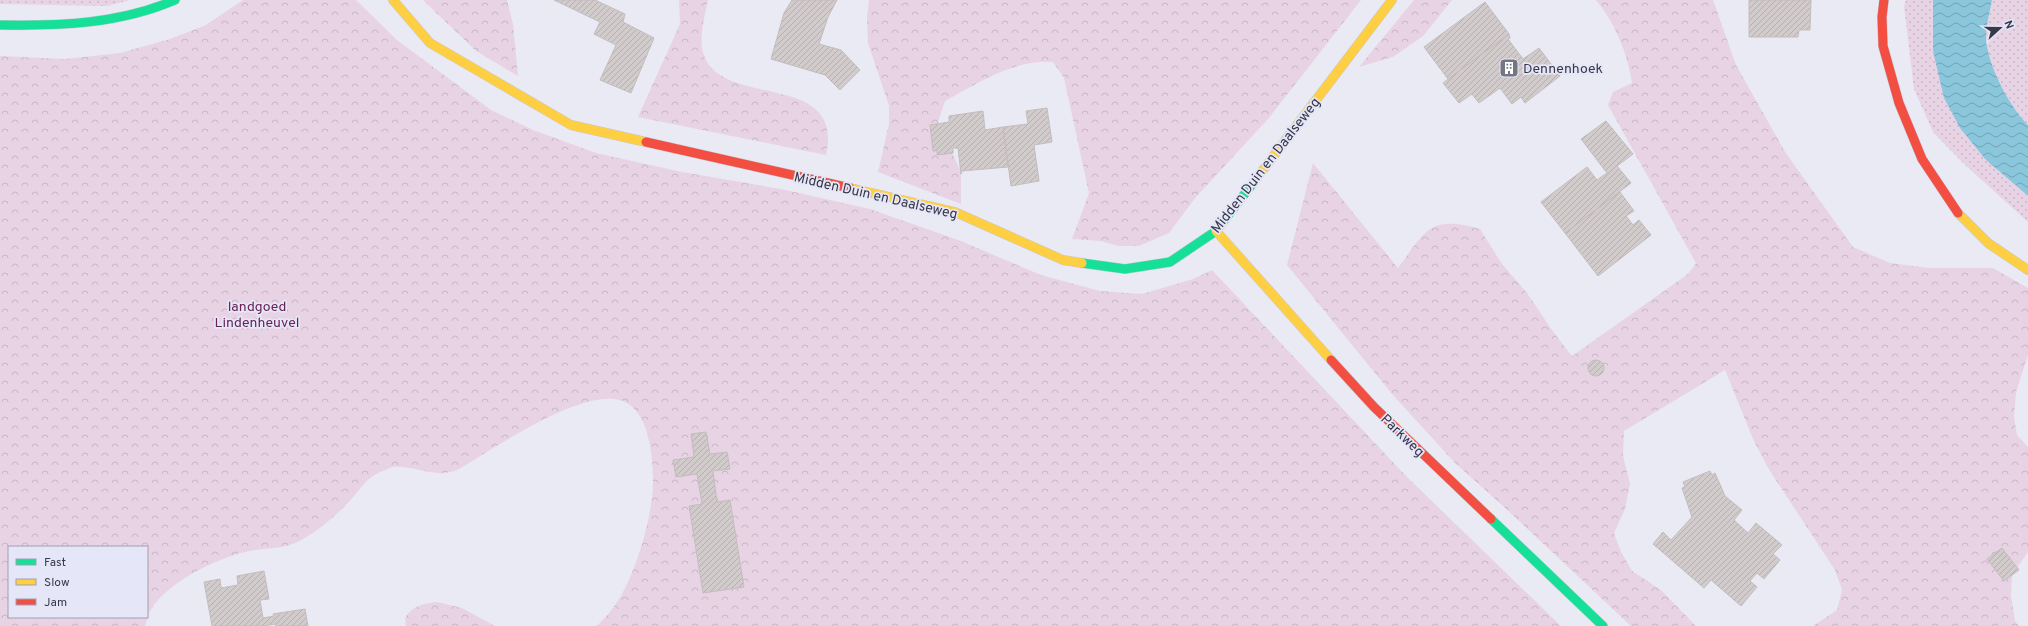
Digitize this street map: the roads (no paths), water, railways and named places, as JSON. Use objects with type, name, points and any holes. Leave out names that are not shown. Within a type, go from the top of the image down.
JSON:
[{"type":"street","points":[[0,25],[91,21],[133,15],[175,0]]},
{"type":"street","name":"Midden Duin en Daalseweg","points":[[393,0],[430,42],[571,125],[955,212],[1063,260],[1125,269],[1170,262],[1216,231],[1392,0]]},
{"type":"street","points":[[1884,0],[1882,17],[1883,46],[1899,102],[1922,159],[1956,211],[1988,243],[2021,267],[2028,270]]},
{"type":"street","name":"Parkweg","points":[[1216,231],[1374,407],[1603,626]]},
{"type":"water","points":[[1933,0],[1992,0],[1986,32],[1987,48],[2000,84],[2014,107],[2028,125],[2028,196],[1985,159],[1960,128],[1944,98],[1933,51]]},
{"type":"place","name":"Dennenhoek","points":[[1509,68]]},
{"type":"park label","name":"landgoed Lindenheuvel","points":[[257,314]]}]
